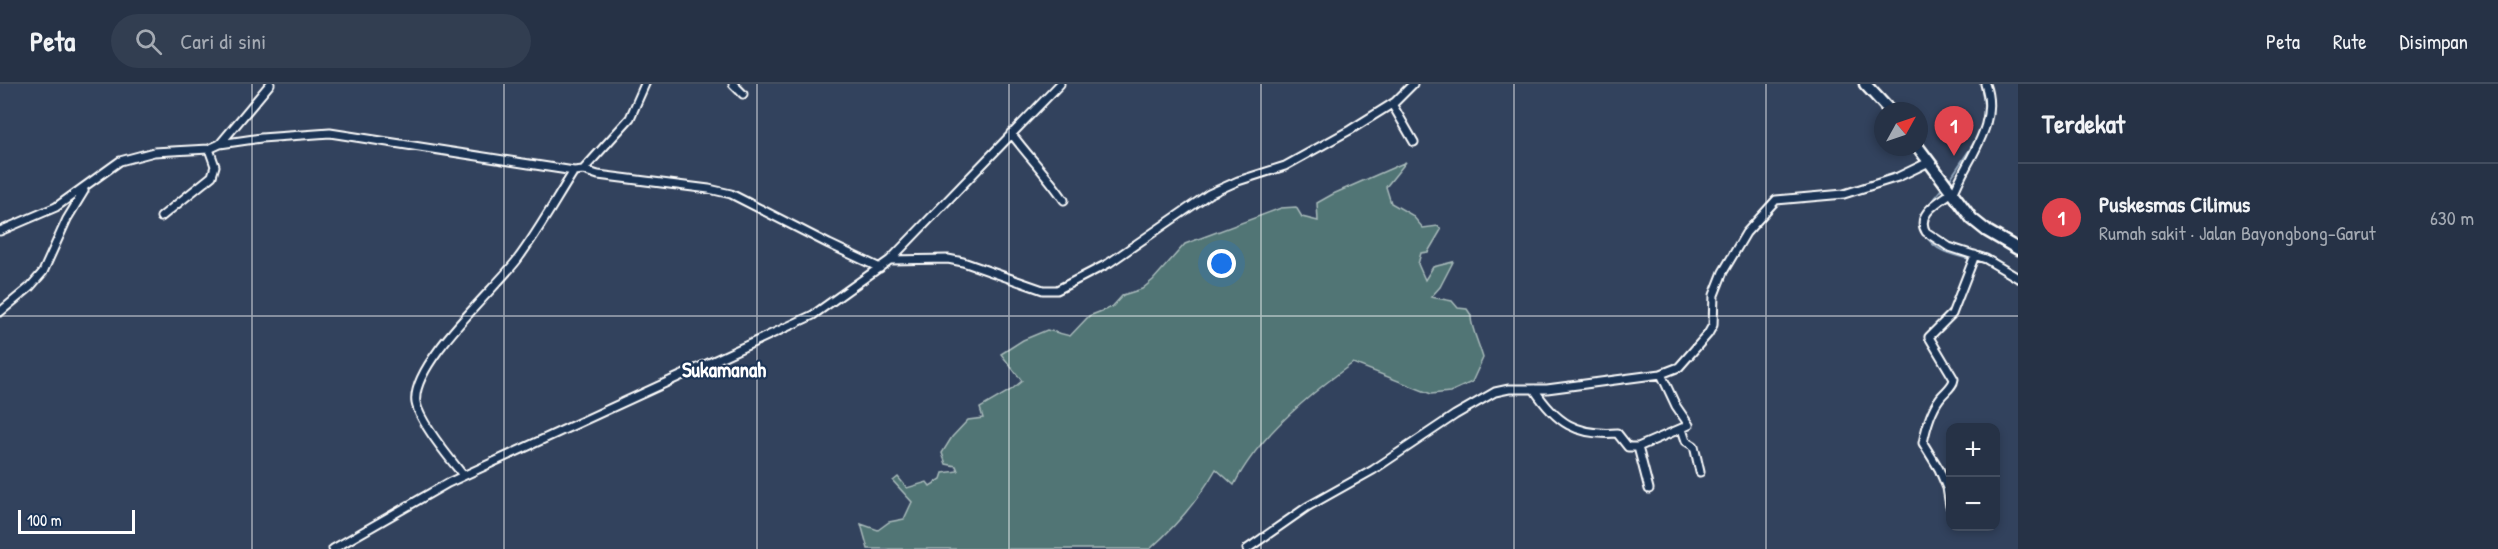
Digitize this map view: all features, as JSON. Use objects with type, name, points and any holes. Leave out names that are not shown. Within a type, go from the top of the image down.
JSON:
[{"type":"main road","points":[[1865,84],[1882,102]]},
{"type":"main road","points":[[1925,156],[1951,193],[1980,226],[2018,249]]},
{"type":"street","points":[[220,144],[270,84]]},
{"type":"street","points":[[583,170],[630,118],[645,84]]},
{"type":"street","points":[[733,84],[743,94]]},
{"type":"street","points":[[333,549],[463,476],[813,315],[890,260],[1060,84]]},
{"type":"street","points":[[890,260],[955,261],[1043,290],[1058,290],[1109,263],[1209,194],[1285,166],[1392,104],[1413,84]]},
{"type":"street","points":[[1985,84],[1989,94],[1989,111],[1984,136],[1951,193],[1927,212],[1923,227],[1930,236],[1949,247],[1975,256],[2018,278]]},
{"type":"street","points":[[1392,104],[1414,142]]},
{"type":"street","points":[[0,231],[42,215],[120,161],[154,152],[209,149],[220,144],[261,138],[330,133],[731,194],[880,267]]},
{"type":"street","points":[[1011,133],[1027,155],[1047,175],[1064,200]]},
{"type":"street","points":[[161,216],[212,176],[215,165],[209,149]]},
{"type":"street","points":[[1247,549],[1307,507],[1373,470],[1465,409],[1495,392],[1661,374],[1679,368],[1686,363],[1713,325],[1714,295],[1723,272],[1746,233],[1776,200],[1844,194],[1898,177],[1929,162]]},
{"type":"street","points":[[463,476],[440,446],[419,410],[417,391],[438,349],[516,261],[574,171]]},
{"type":"street","points":[[0,312],[44,272],[67,219],[87,185]]},
{"type":"street","points":[[1946,486],[1923,443],[1932,413],[1939,399],[1952,386],[1954,378],[1929,337],[1952,314],[1975,256]]},
{"type":"street","points":[[1534,389],[1544,404],[1567,424],[1597,434],[1617,433],[1629,447],[1638,447],[1689,424],[1676,406],[1661,374]]},
{"type":"street","points":[[1682,429],[1686,441],[1694,446],[1700,472]]},
{"type":"street","points":[[1638,447],[1649,489]]},
{"type":"green space","points":[[1406,162],[1386,187],[1391,203],[1412,215],[1423,228],[1438,226],[1441,230],[1428,252],[1421,253],[1418,264],[1425,280],[1433,267],[1453,262],[1440,287],[1431,297],[1452,301],[1458,308],[1467,309],[1471,315],[1483,358],[1472,382],[1450,392],[1431,394],[1353,363],[1286,418],[1256,450],[1234,485],[1216,469],[1186,512],[1150,549],[868,549],[861,524],[878,530],[889,522],[904,519],[912,502],[893,481],[898,477],[907,488],[927,482],[930,486],[941,479],[943,473],[958,471],[956,466],[946,464],[942,453],[952,437],[968,420],[983,418],[980,408],[1022,381],[1001,354],[1023,340],[1047,330],[1070,336],[1089,316],[1112,307],[1123,295],[1142,289],[1185,244],[1281,208],[1296,207],[1302,217],[1318,221],[1317,203]]},
{"type":"waterway","points":[[1981,84],[1984,104],[1983,123]]},
{"type":"waterway","points":[[1948,182],[1978,137]]},
{"type":"waterway","points":[[1927,207],[1944,186]]},
{"type":"waterway","points":[[1925,234],[1938,248],[1970,259]]},
{"type":"waterway","points":[[1976,260],[1988,264],[2018,283]]},
{"type":"place","name":"Puskesmas Cilimus","points":[[1954,156]]},
{"type":"district","name":"Sukamanah","points":[[724,370]]}]
